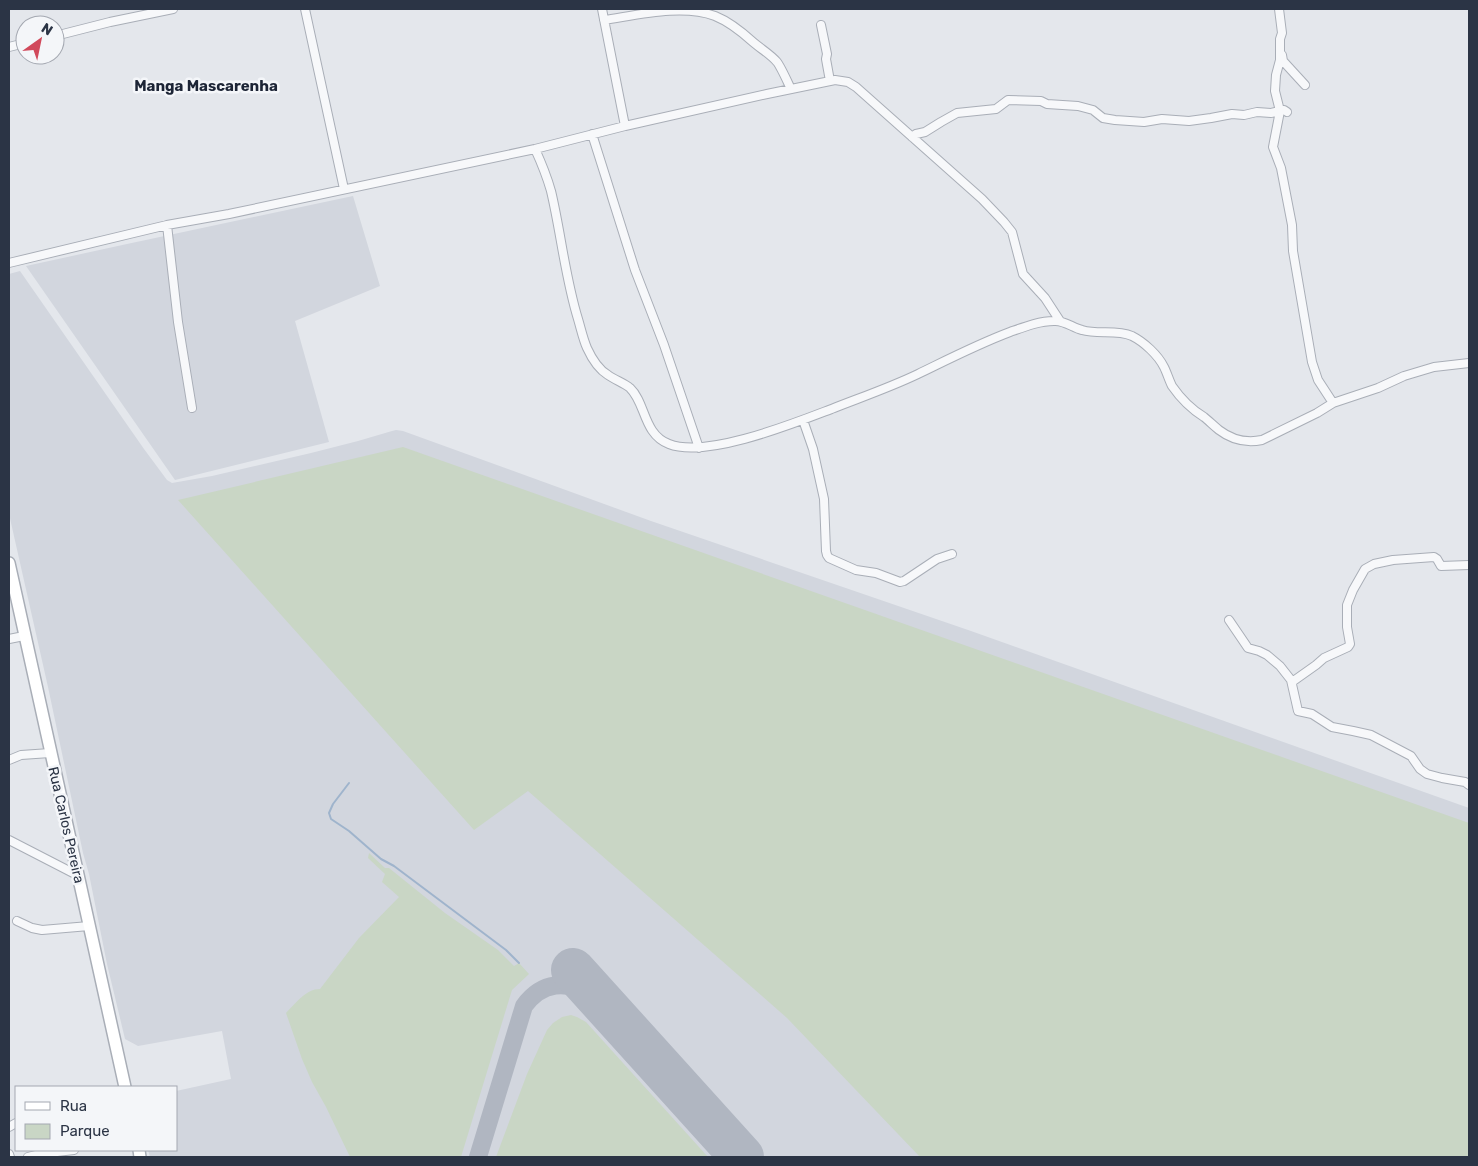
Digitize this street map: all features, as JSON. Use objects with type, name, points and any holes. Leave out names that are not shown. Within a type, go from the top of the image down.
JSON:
[{"type":"main road","name":"Rua Carlos Pereira","points":[[9,563],[125,1086]]},
{"type":"street","points":[[128,18],[129,9]]},
{"type":"street","points":[[65,34],[173,9]]},
{"type":"street","points":[[305,9],[344,189]]},
{"type":"street","points":[[602,9],[624,126]]},
{"type":"street","points":[[1279,9],[1283,60],[1305,86]]},
{"type":"street","points":[[604,20],[681,11],[714,16],[728,22],[776,61],[792,89]]},
{"type":"street","points":[[821,25],[828,54],[826,59],[830,81]]},
{"type":"street","points":[[1281,51],[1275,90],[1284,111],[1272,147],[1280,168],[1292,225],[1293,251],[1312,362],[1318,380],[1333,403]]},
{"type":"street","points":[[9,264],[167,225],[229,214],[535,149],[624,126],[792,89],[830,81],[842,81],[856,87],[982,199],[1004,222],[1012,232],[1023,274],[1045,298],[1060,321]]},
{"type":"street","points":[[912,137],[926,132],[957,114],[996,109],[1008,100],[1041,101],[1047,104],[1078,106],[1092,110],[1103,118],[1144,122],[1162,119],[1189,121],[1232,114],[1244,115],[1257,112],[1271,113],[1284,111]]},
{"type":"street","points":[[592,134],[635,270],[664,345],[698,448]]},
{"type":"street","points":[[535,149],[550,189],[573,303],[586,346],[595,363],[608,375],[630,388],[649,426],[660,438],[669,444],[681,447],[698,448],[722,444],[779,429],[916,375],[982,343],[1031,325],[1054,321],[1060,321],[1086,331],[1110,332],[1131,336],[1148,347],[1163,365],[1172,385],[1186,404],[1206,418],[1221,432],[1241,441],[1252,442],[1262,440],[1333,403],[1378,388],[1404,376],[1434,367],[1469,364]]},
{"type":"street","points":[[167,225],[178,322],[192,408]]},
{"type":"street","points":[[803,420],[813,449],[824,499],[826,551],[829,558],[856,570],[876,573],[900,582],[938,559],[952,554]]},
{"type":"street","points":[[1292,682],[1324,658],[1348,647],[1350,644],[1347,626],[1348,599],[1360,575],[1369,565],[1393,560],[1434,557],[1441,566],[1469,565]]},
{"type":"street","points":[[1229,620],[1248,648],[1267,655],[1280,666],[1292,682],[1298,711],[1312,714],[1330,726],[1353,730],[1377,739],[1410,756],[1420,769],[1427,774],[1469,784]]},
{"type":"street","points":[[9,639],[24,636]]},
{"type":"street","points":[[9,760],[20,755],[50,752]]},
{"type":"street","points":[[9,840],[77,875]]},
{"type":"street","points":[[17,922],[42,930],[90,926]]},
{"type":"street","points":[[28,1157],[66,1151]]},
{"type":"shaded area","points":[[353,196],[380,286],[295,321],[329,442],[175,480],[26,266]]},
{"type":"shaded area","points":[[20,271],[144,449],[167,480],[172,483],[212,476],[311,453],[396,430],[403,431],[651,521],[971,631],[1469,808],[1469,1157],[150,1157],[148,1151],[178,1151],[178,1091],[231,1079],[222,1031],[138,1046],[125,1039],[9,514],[9,274]]},
{"type":"green space","points":[[403,447],[1469,823],[1469,1157],[920,1157],[787,1018],[528,791],[474,830],[178,500]]},
{"type":"green space","points":[[369,853],[385,868],[389,868],[445,913],[498,950],[514,966],[519,963],[529,974],[512,990],[461,1157],[350,1157],[312,1082],[286,1013],[310,991],[320,989],[359,938],[399,897],[382,882],[385,874],[368,858]]},
{"type":"green space","points":[[571,1015],[586,1022],[708,1157],[496,1157],[527,1074],[547,1030],[562,1017]]},
{"type":"waterway","points":[[349,783],[333,804],[329,813],[331,819],[349,831],[381,859],[394,866],[506,950],[519,963]]},
{"type":"taxiway","points":[[478,1157],[524,1006],[539,991],[555,986],[573,986],[593,992]]},
{"type":"runway","points":[[573,970],[742,1157]]},
{"type":"district","name":"Manga Mascarenha","points":[[206,86]]}]
